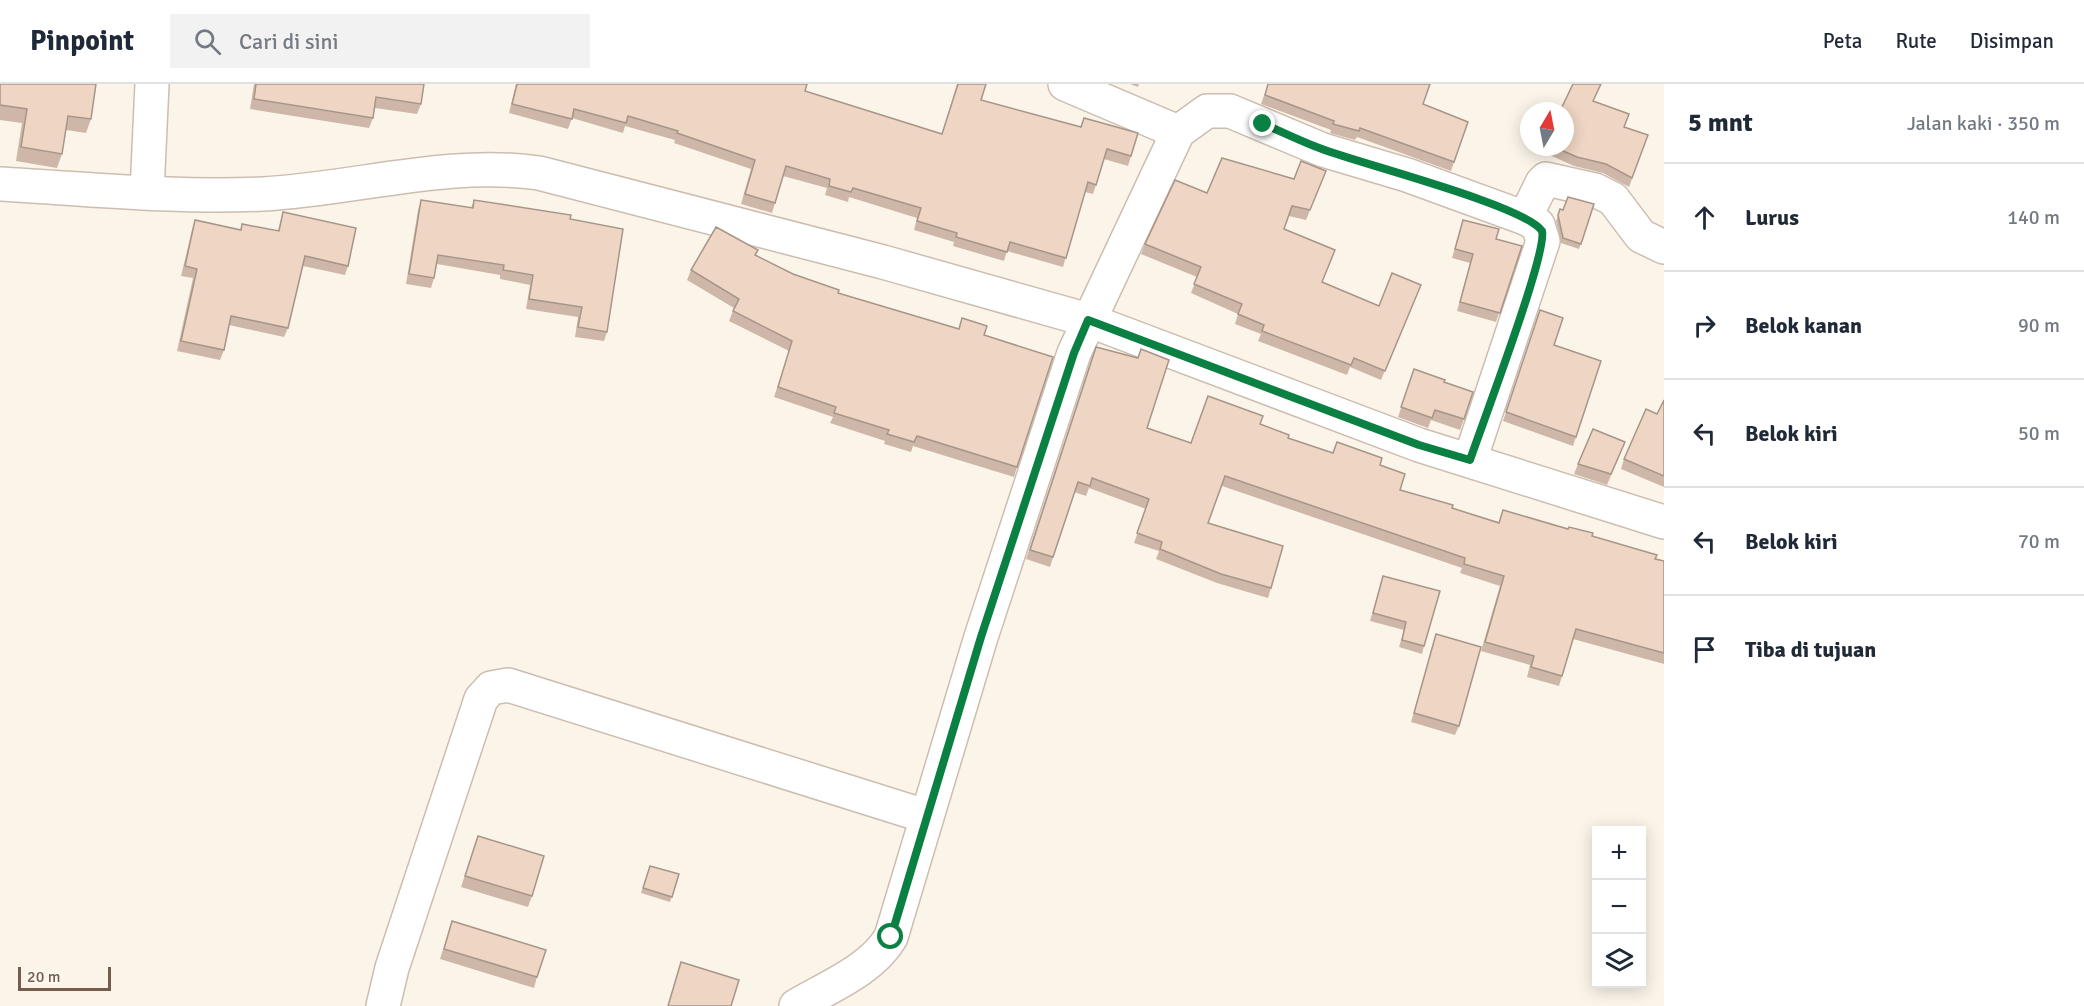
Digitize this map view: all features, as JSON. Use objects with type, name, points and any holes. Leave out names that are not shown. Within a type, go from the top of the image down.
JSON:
[{"type":"street","points":[[147,192],[152,84]]},
{"type":"street","points":[[1065,84],[1178,132]]},
{"type":"street","points":[[796,1006],[867,963],[883,951],[891,937],[925,816],[981,637],[1074,353],[1178,132],[1207,111],[1230,111],[1323,150],[1407,176],[1525,218],[1538,225],[1543,242],[1470,460]]},
{"type":"street","points":[[0,184],[147,192],[263,194],[487,169],[531,172],[883,262],[1088,320],[1419,445],[1664,522]]},
{"type":"street","points":[[1525,218],[1542,183],[1546,179],[1553,179],[1595,190],[1612,199],[1641,236],[1664,247]]},
{"type":"street","points":[[383,1006],[392,968],[481,699],[491,688],[508,685],[925,816]]},
{"type":"building","points":[[0,84],[96,84],[91,119],[68,116],[62,154],[21,147],[27,109],[0,105]]},
{"type":"building","points":[[256,84],[424,84],[421,104],[376,97],[373,118],[254,99]]},
{"type":"building","points":[[517,84],[807,84],[805,91],[942,134],[958,84],[986,84],[981,100],[1081,127],[1084,118],[1138,133],[1131,156],[1107,149],[1096,185],[1088,182],[1066,258],[1010,242],[1007,252],[956,237],[957,233],[917,221],[921,208],[853,188],[851,192],[829,186],[830,179],[786,166],[775,203],[745,194],[755,160],[677,133],[678,131],[628,116],[626,123],[574,109],[572,119],[512,104]]},
{"type":"building","points":[[1268,84],[1430,84],[1423,104],[1468,122],[1454,162],[1360,128],[1359,131],[1333,124],[1334,121],[1265,95]]},
{"type":"building","points":[[1573,84],[1601,84],[1593,101],[1629,114],[1624,127],[1648,135],[1632,178],[1606,164],[1574,156],[1574,102],[1564,102]]},
{"type":"building","points":[[1222,158],[1294,179],[1301,161],[1326,171],[1310,210],[1292,206],[1284,229],[1335,250],[1322,282],[1379,306],[1392,273],[1421,285],[1385,371],[1354,358],[1351,365],[1262,331],[1264,325],[1238,314],[1242,304],[1194,284],[1201,267],[1145,244],[1175,180],[1207,193]]},
{"type":"building","points":[[1568,197],[1594,204],[1581,244],[1563,238],[1558,215],[1560,209],[1563,210]]},
{"type":"building","points":[[421,200],[473,208],[474,200],[571,215],[570,219],[623,229],[607,332],[578,327],[582,307],[529,299],[533,275],[503,270],[504,265],[438,255],[434,278],[409,274]]},
{"type":"building","points":[[283,212],[356,228],[348,266],[305,256],[288,328],[231,316],[224,350],[181,341],[197,269],[185,266],[195,220],[241,230],[242,224],[279,231]]},
{"type":"building","points":[[1463,220],[1499,229],[1496,239],[1522,246],[1500,313],[1460,302],[1473,254],[1455,249]]},
{"type":"building","points":[[716,227],[758,250],[755,255],[793,274],[839,290],[838,293],[959,329],[962,318],[987,326],[984,335],[1053,357],[1017,467],[917,436],[914,442],[887,434],[889,430],[834,413],[836,407],[778,387],[792,341],[733,311],[739,299],[691,270]]},
{"type":"building","points":[[1540,310],[1563,318],[1554,345],[1601,361],[1576,437],[1506,412]]},
{"type":"building","points":[[1096,347],[1138,358],[1141,349],[1169,360],[1147,428],[1191,443],[1208,396],[1263,416],[1260,424],[1289,435],[1288,438],[1333,453],[1337,442],[1382,458],[1380,465],[1405,474],[1400,490],[1453,505],[1452,508],[1499,523],[1503,510],[1568,529],[1569,527],[1593,533],[1592,536],[1657,555],[1655,559],[1664,561],[1664,653],[1576,629],[1562,676],[1531,667],[1534,656],[1485,642],[1504,576],[1464,564],[1465,558],[1225,476],[1208,523],[1283,546],[1271,588],[1221,574],[1160,549],[1162,542],[1137,533],[1149,499],[1092,478],[1090,486],[1078,482],[1053,557],[1030,550]]},
{"type":"building","points":[[1414,369],[1473,392],[1464,419],[1435,410],[1432,418],[1401,407]]},
{"type":"building","points":[[1664,400],[1664,476],[1624,459],[1646,409],[1657,414]]},
{"type":"building","points":[[1593,429],[1625,442],[1611,474],[1578,464]]},
{"type":"building","points":[[1383,576],[1440,591],[1424,646],[1402,640],[1406,622],[1373,613]]},
{"type":"building","points":[[1436,634],[1481,647],[1459,726],[1414,713]]},
{"type":"building","points":[[478,836],[544,856],[532,896],[465,876]]},
{"type":"building","points":[[650,866],[679,874],[672,897],[643,888]]},
{"type":"building","points":[[452,921],[546,950],[537,977],[444,949]]},
{"type":"building","points":[[681,962],[739,980],[731,1006],[668,1006]]},
{"type":"route","points":[[891,937],[925,816],[981,637],[1074,353],[1088,320],[1149,346],[1419,445],[1470,460],[1528,291],[1543,242],[1542,231],[1538,225],[1525,218],[1407,176],[1323,150],[1263,124]]}]
